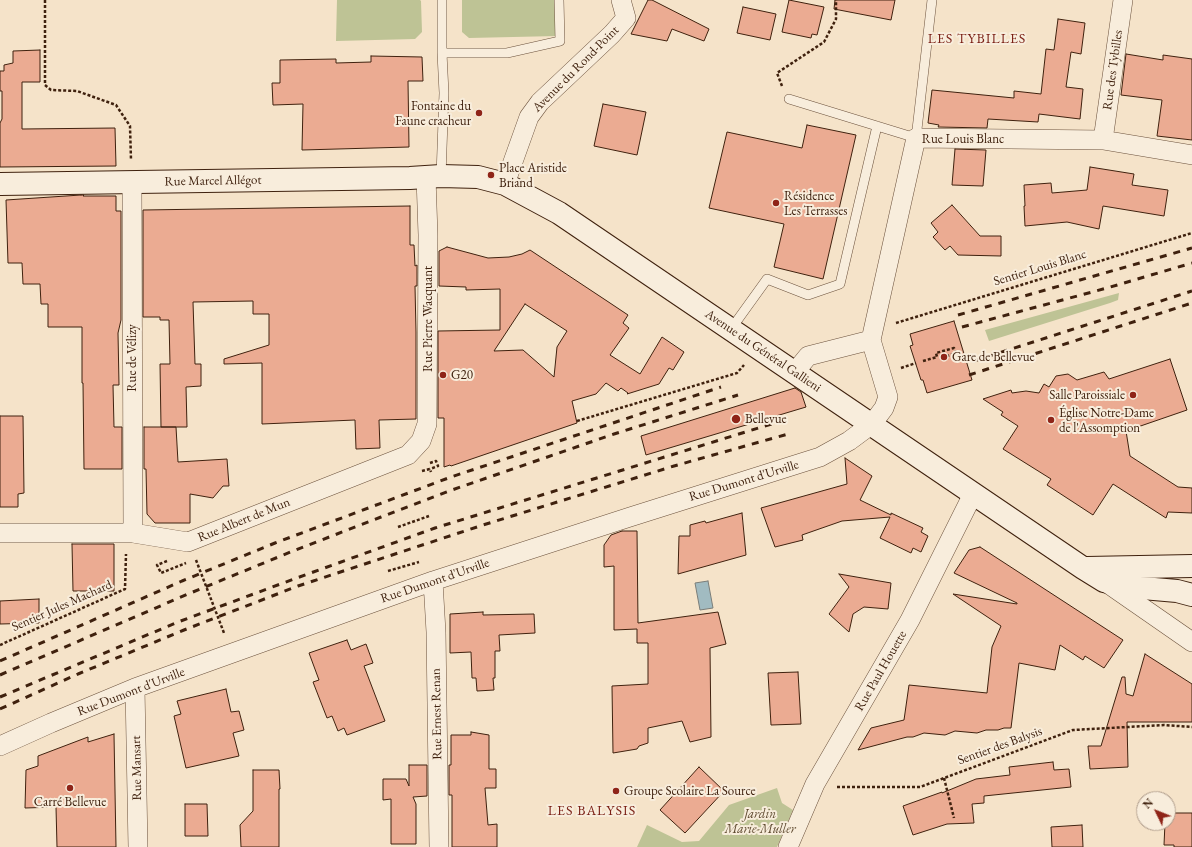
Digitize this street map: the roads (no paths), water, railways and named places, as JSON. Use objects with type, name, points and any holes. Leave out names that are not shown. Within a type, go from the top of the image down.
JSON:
[{"type":"main road","name":"Avenue du Général Gallieni","points":[[434,176],[478,177],[505,184],[559,213],[973,494],[1104,581],[1131,587],[1177,591],[1192,595]]},
{"type":"main road","name":"Rue Marcel Allégot","points":[[0,184],[132,183],[434,176]]},
{"type":"main road","points":[[1083,568],[1192,566]]},
{"type":"street","name":"Avenue du Rond-Point","points":[[505,184],[532,112],[540,102],[612,34],[624,9],[638,0]]},
{"type":"street","name":"Rue des Tybilles","points":[[1103,140],[1123,0]]},
{"type":"street","name":"Rue Louis Blanc","points":[[872,424],[884,408],[888,396],[871,340],[916,138],[1103,140],[1192,155]]},
{"type":"street","name":"Rue Pierre Wacquant","points":[[408,455],[422,442],[428,424],[428,234],[434,176]]},
{"type":"street","name":"Rue de Vélizy","points":[[132,183],[133,533]]},
{"type":"street","points":[[795,372],[808,356],[871,340]]},
{"type":"street","name":"Rue Dumont d'Urville","points":[[0,746],[135,688],[433,580],[820,457],[849,442],[872,424]]},
{"type":"street","name":"Rue Albert de Mun","points":[[0,533],[133,533],[188,542],[408,455]]},
{"type":"street","name":"Rue Paul Houette","points":[[788,847],[815,784],[910,620],[973,494]]},
{"type":"street","name":"Rue Ernest Renan","points":[[433,580],[436,632],[439,847]]},
{"type":"street","name":"Avenue du Général Gallieni","points":[[1104,581],[1192,642]]},
{"type":"street","name":"Rue Mansart","points":[[135,688],[138,847]]},
{"type":"lane","points":[[434,176],[444,93],[442,0]]},
{"type":"lane","points":[[442,53],[507,53],[560,42],[559,0]]},
{"type":"lane","points":[[789,99],[916,138],[932,0]]},
{"type":"lane","points":[[731,330],[767,279],[808,295],[840,284],[877,126]]},
{"type":"water","points":[[708,581],[713,608],[700,610],[695,583]]},
{"type":"railway","points":[[958,315],[1192,248]]},
{"type":"railway","points":[[962,327],[1107,288],[1192,263]]},
{"type":"railway","points":[[974,361],[1192,291]]},
{"type":"railway","points":[[969,375],[1192,303]]},
{"type":"railway","points":[[0,661],[182,581],[275,543],[451,477],[721,387]]},
{"type":"railway","points":[[0,675],[188,594],[293,551],[449,491],[614,434],[738,395]]},
{"type":"railway","points":[[0,697],[178,622],[435,528],[781,421]]},
{"type":"railway","points":[[0,709],[78,674],[184,630],[298,586],[483,525],[674,466],[788,434]]},
{"type":"place","name":"Fontaine du Faune cracheur","points":[[479,113]]},
{"type":"place","name":"Place Aristide Briand","points":[[491,175]]},
{"type":"place","name":"Résidence Les Terrasses","points":[[776,203]]},
{"type":"place","name":"Gare de Bellevue","points":[[944,357]]},
{"type":"place","name":"G20","points":[[443,375]]},
{"type":"place","name":"Salle Paroissiale","points":[[1133,395]]},
{"type":"place","name":"Bellevue","points":[[736,419]]},
{"type":"place","name":"Église Notre-Dame de l'Assomption","points":[[1051,420]]},
{"type":"place","name":"Carré Bellevue","points":[[70,788]]},
{"type":"place","name":"Groupe Scolaire La Source","points":[[616,791]]},
{"type":"district","name":"LES TYBILLES","points":[[977,39]]},
{"type":"district","name":"LES BALYSIS","points":[[592,811]]},
{"type":"park label","name":"Jardin Marie-Muller","points":[[760,822]]}]
